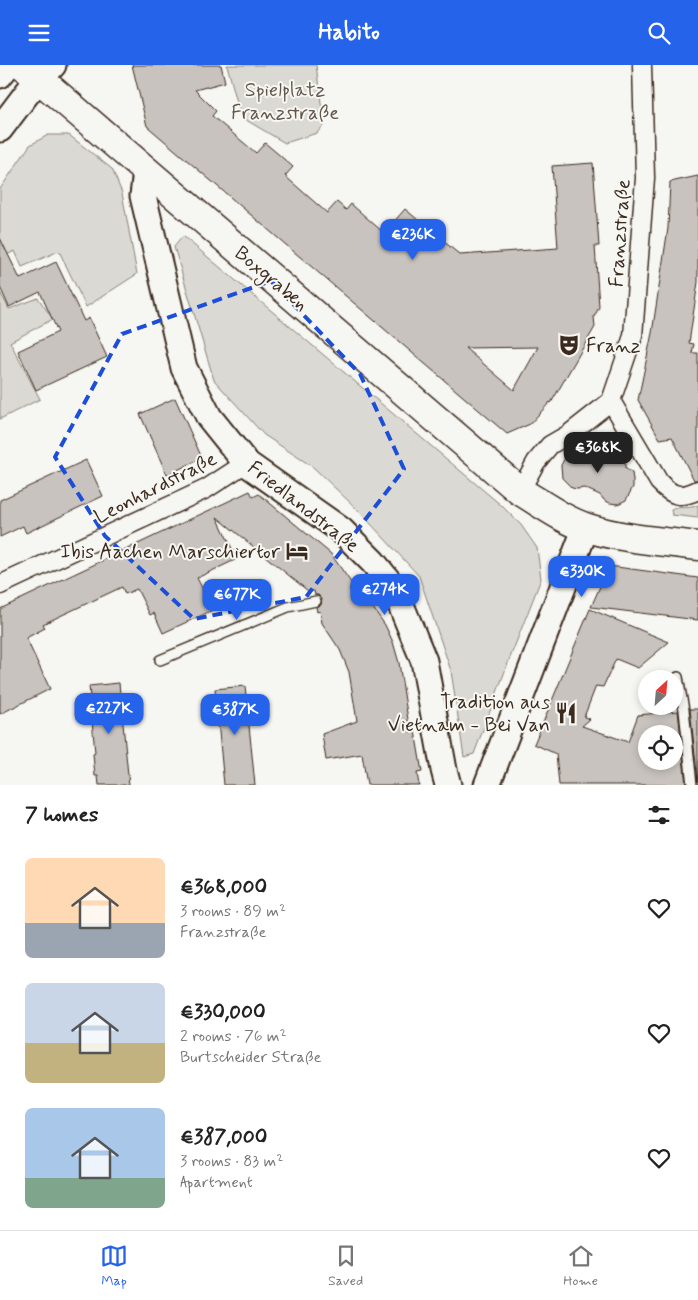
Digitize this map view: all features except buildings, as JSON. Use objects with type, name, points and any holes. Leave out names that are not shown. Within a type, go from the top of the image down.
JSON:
[{"type":"main road","points":[[0,75],[8,65]]},
{"type":"main road","points":[[0,129],[39,70]]},
{"type":"main road","name":"Boxgraben","points":[[39,70],[146,171],[520,491],[558,515],[586,527],[622,537],[698,546]]},
{"type":"main road","name":"Friedlandstraße","points":[[146,171],[143,196],[184,368],[209,417],[246,463],[341,530],[373,562],[398,594],[424,661],[448,785]]},
{"type":"main road","points":[[487,785],[586,527]]},
{"type":"street","name":"Franzstraße","points":[[611,401],[633,335],[645,178],[642,65]]},
{"type":"street","points":[[520,491],[536,462],[550,445],[569,434],[611,401],[659,482],[677,495],[683,496],[698,490]]},
{"type":"street","name":"Leonhardstraße","points":[[0,585],[206,489],[246,463]]},
{"type":"lane","points":[[356,589],[380,571]]},
{"type":"lane","points":[[160,660],[288,607],[316,601]]},
{"type":"lane","points":[[683,704],[692,785]]},
{"type":"highlighted area","points":[[271,281],[360,374],[404,469],[306,597],[194,619],[105,536],[55,457],[122,334]]},
{"type":"green space","name":"Spielplatz Franzstraße","points":[[227,65],[316,65],[324,125],[317,133],[285,143],[241,117]]},
{"type":"green space","points":[[48,135],[69,135],[112,169],[122,193],[137,274],[86,307],[59,251],[22,267],[15,251],[0,258],[0,189],[30,145]]},
{"type":"green space","points":[[183,236],[502,506],[521,525],[537,548],[541,579],[474,754],[464,757],[451,671],[419,576],[358,510],[313,467],[264,435],[214,380],[174,247]]},
{"type":"green space","points":[[0,292],[9,309],[38,298],[53,319],[10,342],[40,399],[0,419]]},
{"type":"green space","points":[[698,505],[698,518],[672,515],[671,510]]},
{"type":"place","name":"Franz","points":[[569,345]]},
{"type":"place","name":"Ibis Aachen Marschiertor","points":[[297,551]]},
{"type":"place","name":"Tradition aus Vietnam - Bei Van","points":[[566,713]]}]
